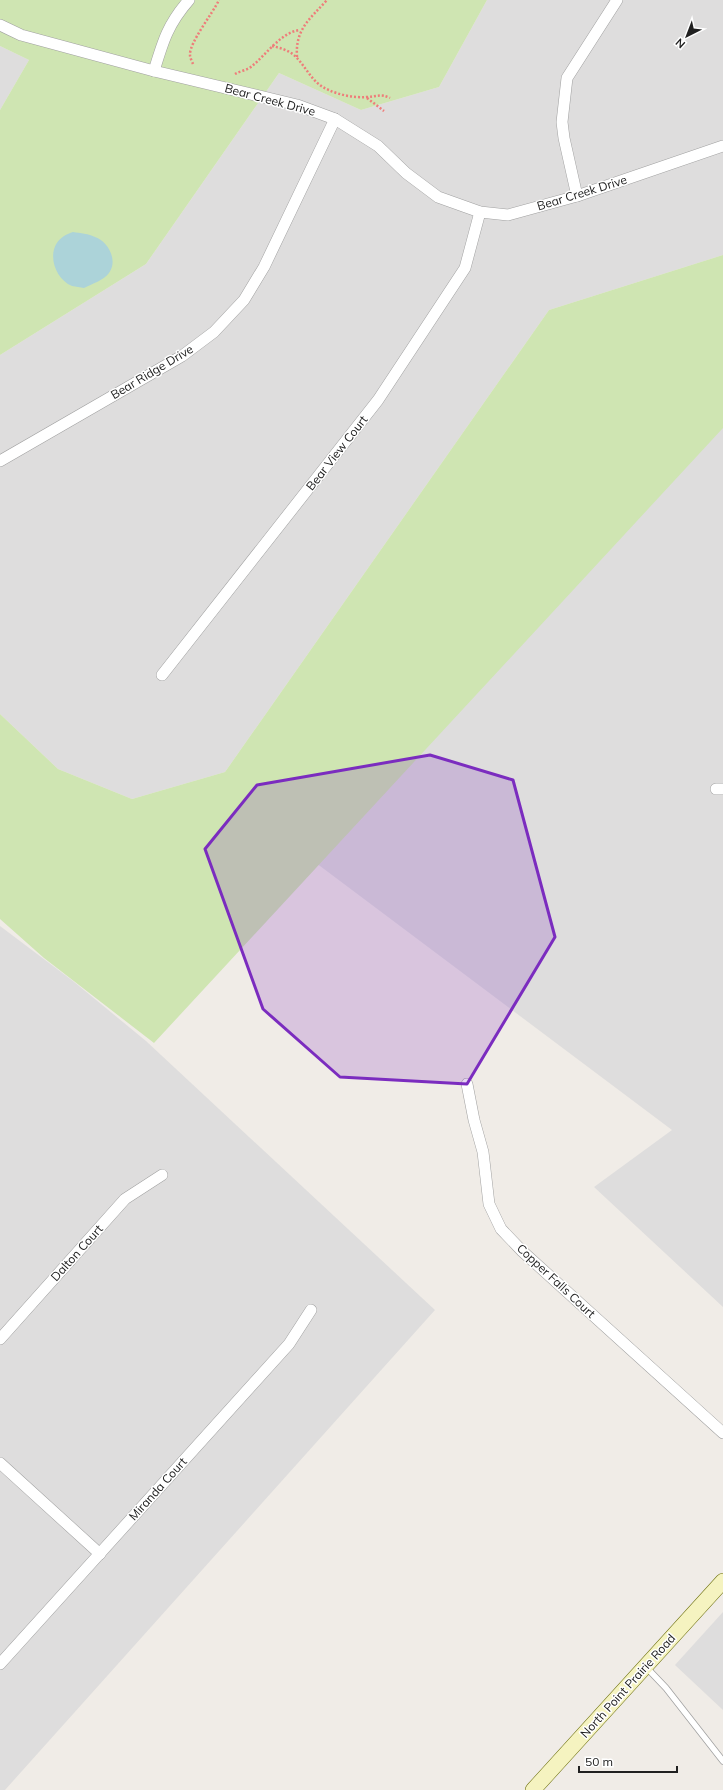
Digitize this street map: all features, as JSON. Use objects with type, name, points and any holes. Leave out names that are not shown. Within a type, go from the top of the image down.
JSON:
[{"type":"street","points":[[154,71],[165,36],[181,10],[190,0]]},
{"type":"street","points":[[578,196],[564,138],[562,122],[567,78],[617,0]]},
{"type":"street","name":"Bear Creek Drive","points":[[0,25],[20,35],[154,71],[297,105],[335,119],[378,146],[406,173],[438,197],[480,212],[508,215],[578,196],[723,146]]},
{"type":"street","name":"Bear Ridge Drive","points":[[0,461],[182,356],[214,332],[244,300],[264,267],[335,119]]},
{"type":"street","name":"Bear View Court","points":[[162,675],[378,400],[464,268],[480,212]]},
{"type":"street","name":"Copper Falls Court","points":[[467,1084],[474,1120],[483,1152],[489,1204],[502,1229],[522,1251],[723,1433]]},
{"type":"street","name":"Dalton Court","points":[[0,1339],[125,1199],[162,1176]]},
{"type":"street","name":"Miranda Court","points":[[0,1664],[289,1344],[312,1310]]},
{"type":"street","points":[[0,1463],[100,1554]]},
{"type":"street","name":"North Point Prairie Road","points":[[532,1790],[722,1584]]},
{"type":"lane","points":[[645,1666],[666,1688],[723,1761]]},
{"type":"path","points":[[193,64],[190,55],[193,43],[213,13],[219,0]]},
{"type":"path","points":[[297,58],[296,48],[300,30],[327,0]]},
{"type":"path","points":[[235,74],[251,67],[272,46],[296,30],[300,30]]},
{"type":"path","points":[[272,46],[282,49],[297,58],[309,75],[329,90],[367,98],[384,111]]},
{"type":"path","points":[[367,98],[376,95],[384,95],[390,98]]},
{"type":"highlighted area","points":[[430,755],[513,780],[555,937],[467,1084],[340,1077],[263,1009],[205,849],[257,785]]},
{"type":"shaded area","points":[[487,0],[723,0],[723,255],[549,310],[225,772],[132,799],[58,769],[0,714],[0,355],[146,264],[279,73],[361,110],[439,87]]},
{"type":"shaded area","points":[[0,46],[29,60],[0,110]]},
{"type":"shaded area","points":[[723,406],[723,1307],[594,1187],[672,1130],[312,860]]},
{"type":"shaded area","points":[[0,926],[73,981],[146,1041],[435,1310],[5,1790],[0,1790]]},
{"type":"shaded area","points":[[723,1612],[723,1710],[675,1665]]},
{"type":"green space","points":[[0,0],[487,0],[439,87],[361,110],[279,73],[146,264],[0,355],[0,110],[29,60],[0,46]]},
{"type":"green space","points":[[723,255],[723,428],[154,1043],[44,958],[0,919],[0,714],[58,769],[132,799],[225,772],[549,310]]},
{"type":"water","points":[[73,232],[90,235],[100,239],[111,252],[113,263],[109,273],[98,282],[84,288],[72,286],[65,282],[56,270],[54,262],[53,255],[58,241],[65,235]]}]
